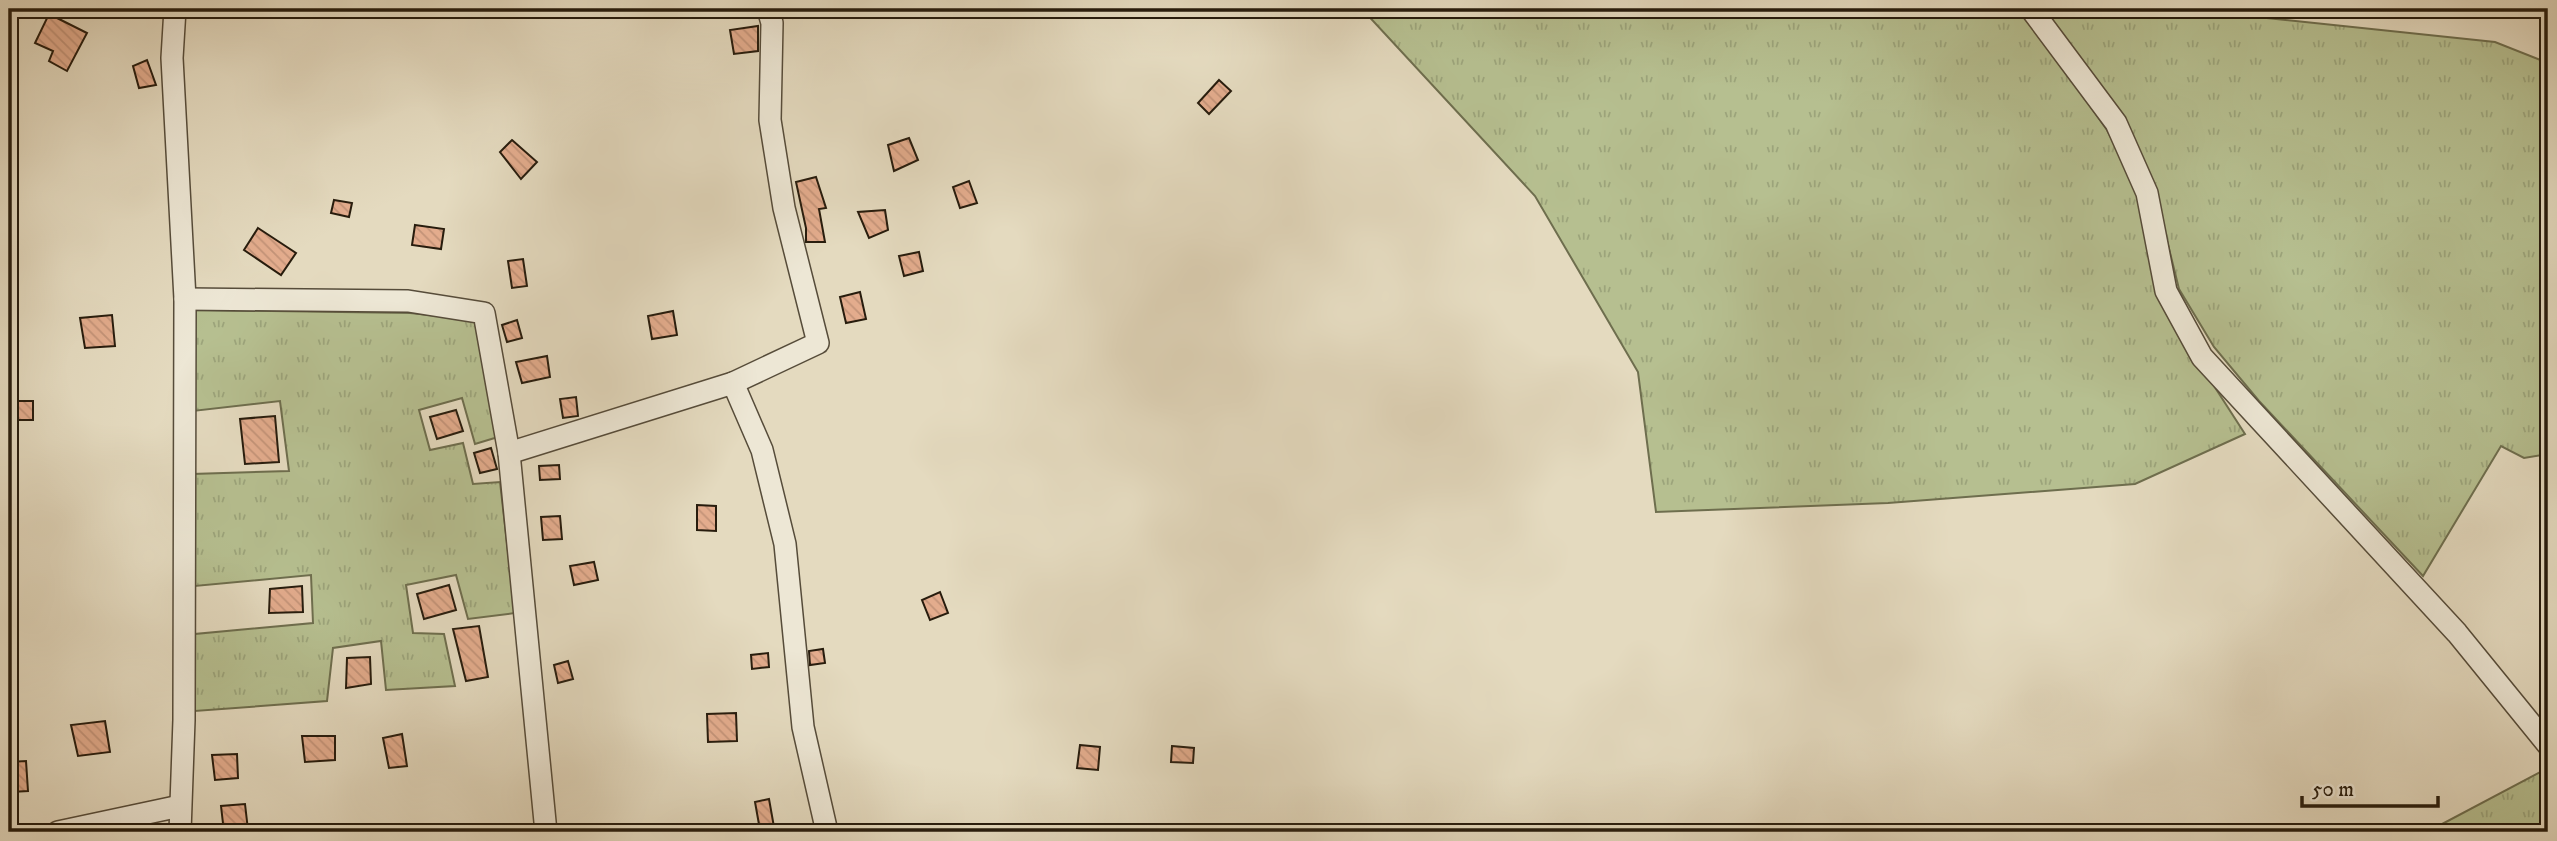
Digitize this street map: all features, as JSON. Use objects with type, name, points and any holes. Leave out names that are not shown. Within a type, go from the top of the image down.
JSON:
[{"type":"street","points":[[175,9],[172,58],[185,299],[184,720],[180,832]]},
{"type":"street","points":[[509,453],[733,383],[818,343],[784,208],[770,120],[772,23],[768,9]]},
{"type":"street","points":[[2031,9],[2116,124],[2147,193],[2166,291],[2203,357],[2458,634],[2548,745]]},
{"type":"street","points":[[185,299],[408,301],[484,313],[509,453],[546,832]]},
{"type":"street","points":[[733,383],[762,450],[785,544],[803,727],[827,832]]},
{"type":"street","points":[[58,832],[180,806]]},
{"type":"green space","points":[[1362,9],[2022,9],[2107,130],[2142,195],[2198,361],[2245,434],[2135,484],[1888,503],[1656,512],[1638,372],[1535,196]]},
{"type":"green space","points":[[2044,9],[2181,9],[2495,42],[2548,63],[2548,454],[2524,458],[2501,446],[2423,576],[2259,401],[2214,347],[2179,289],[2155,192],[2121,119]]},
{"type":"green space","points":[[192,310],[410,313],[477,320],[498,437],[475,444],[462,398],[419,410],[430,450],[463,443],[473,484],[500,482],[515,613],[468,619],[456,575],[406,585],[413,633],[444,634],[455,686],[386,690],[381,641],[333,648],[327,701],[195,711],[195,634],[313,623],[311,575],[195,586],[192,474],[289,471],[280,401],[193,411]]},
{"type":"green space","points":[[2548,768],[2548,832],[2427,832]]},
{"type":"building","points":[[49,14],[87,33],[67,71],[49,61],[53,51],[35,43]]},
{"type":"building","points":[[758,26],[758,51],[734,54],[730,30]]},
{"type":"building","points":[[147,60],[156,85],[139,88],[133,66]]},
{"type":"building","points":[[1219,80],[1231,91],[1209,114],[1198,103]]},
{"type":"building","points":[[909,138],[918,160],[894,171],[888,145]]},
{"type":"building","points":[[512,140],[537,162],[521,179],[500,152]]},
{"type":"building","points":[[816,177],[826,208],[819,209],[825,242],[806,242],[806,228],[796,182]]},
{"type":"building","points":[[969,181],[977,203],[960,208],[953,187]]},
{"type":"building","points":[[334,200],[352,203],[349,217],[331,213]]},
{"type":"building","points":[[885,210],[888,230],[869,238],[858,212]]},
{"type":"building","points":[[415,225],[444,229],[441,249],[412,245]]},
{"type":"building","points":[[258,228],[296,253],[281,275],[244,250]]},
{"type":"building","points":[[919,252],[923,271],[904,276],[899,256]]},
{"type":"building","points":[[523,259],[527,286],[512,288],[508,261]]},
{"type":"building","points":[[860,292],[866,319],[846,323],[840,297]]},
{"type":"building","points":[[673,311],[677,335],[652,339],[648,316]]},
{"type":"building","points":[[112,315],[115,346],[85,348],[80,318]]},
{"type":"building","points":[[517,320],[522,338],[507,342],[502,325]]},
{"type":"building","points":[[547,356],[550,377],[522,383],[516,362]]},
{"type":"building","points":[[576,397],[578,416],[563,418],[560,399]]},
{"type":"building","points":[[14,401],[33,401],[33,420],[18,420]]},
{"type":"building","points":[[456,410],[463,431],[437,439],[430,417]]},
{"type":"building","points":[[275,416],[279,462],[245,464],[240,419]]},
{"type":"building","points":[[491,448],[497,469],[480,473],[474,453]]},
{"type":"building","points":[[559,465],[560,479],[540,480],[539,466]]},
{"type":"building","points":[[697,505],[716,506],[716,531],[697,530]]},
{"type":"building","points":[[560,516],[562,539],[543,540],[541,517]]},
{"type":"building","points":[[594,562],[598,580],[574,585],[570,566]]},
{"type":"building","points":[[449,585],[456,610],[424,619],[417,594]]},
{"type":"building","points":[[302,586],[303,612],[269,613],[270,589]]},
{"type":"building","points":[[940,592],[948,613],[930,620],[922,600]]},
{"type":"building","points":[[479,626],[488,677],[466,681],[453,629]]},
{"type":"building","points":[[823,649],[825,663],[810,665],[809,651]]},
{"type":"building","points":[[768,653],[769,667],[752,669],[751,655]]},
{"type":"building","points":[[370,657],[371,684],[346,688],[347,658]]},
{"type":"building","points":[[568,661],[573,679],[558,683],[554,665]]},
{"type":"building","points":[[736,713],[737,741],[708,742],[707,714]]},
{"type":"building","points":[[105,721],[110,752],[78,756],[71,725]]},
{"type":"building","points":[[402,734],[407,766],[389,768],[383,738]]},
{"type":"building","points":[[302,736],[335,736],[335,760],[305,762]]},
{"type":"building","points":[[1080,745],[1100,747],[1098,770],[1077,768]]},
{"type":"building","points":[[1172,746],[1194,748],[1193,763],[1171,762]]},
{"type":"building","points":[[237,754],[238,778],[215,780],[212,755]]},
{"type":"building","points":[[26,761],[28,791],[11,792],[9,762]]},
{"type":"building","points":[[769,799],[774,827],[760,830],[755,802]]},
{"type":"building","points":[[245,804],[248,830],[224,832],[221,806]]}]
